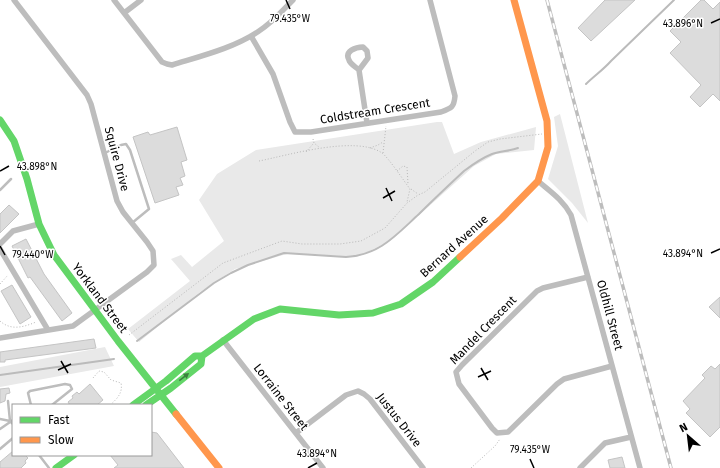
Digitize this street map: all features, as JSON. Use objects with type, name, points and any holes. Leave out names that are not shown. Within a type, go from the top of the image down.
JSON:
[{"type":"street","name":"Squire Drive","points":[[14,0],[87,95],[105,153],[117,201],[123,212],[153,251],[154,265],[147,272],[96,310]]},
{"type":"street","points":[[114,0],[162,62],[172,65],[251,36],[271,22],[293,0]]},
{"type":"street","points":[[124,13],[141,0]]},
{"type":"street","name":"Coldstream Crescent","points":[[251,36],[273,74],[295,132],[311,132],[441,112],[452,107],[455,96],[430,0]]},
{"type":"street","name":"Bernard Avenue","points":[[135,404],[158,391],[171,388],[201,364],[202,356],[223,340],[254,319],[280,309],[339,315],[373,313],[401,304],[433,282],[502,218],[538,181],[548,147],[547,121],[514,0]]},
{"type":"street","points":[[359,70],[367,123]]},
{"type":"street","name":"Yorkland Street","points":[[0,121],[14,141],[27,179],[39,224],[54,255],[219,468]]},
{"type":"street","name":"Oldhill Street","points":[[538,181],[561,200],[571,215],[640,468]]},
{"type":"street","points":[[0,244],[13,231],[39,224]]},
{"type":"street","points":[[0,249],[48,330]]},
{"type":"street","name":"Mandel Crescent","points":[[503,433],[497,434],[458,384],[456,372],[537,291],[543,288],[588,277]]},
{"type":"street","points":[[0,338],[73,326],[96,310]]},
{"type":"street","name":"Lorraine Street","points":[[223,340],[322,468]]},
{"type":"street","points":[[503,433],[508,432],[561,381],[575,375],[612,366]]},
{"type":"street","name":"Bernard Avenue","points":[[147,404],[158,391]]},
{"type":"street","name":"Justus Drive","points":[[296,433],[346,395],[358,391],[370,400],[423,468]]},
{"type":"street","points":[[580,468],[605,443],[631,437]]},
{"type":"street","points":[[56,468],[73,456]]},
{"type":"lane","points":[[105,153],[126,144],[130,150],[149,209],[132,224]]},
{"type":"lane","points":[[0,190],[11,180]]},
{"type":"lane","points":[[31,404],[28,393],[30,391],[65,384],[70,385],[72,389],[53,404]]},
{"type":"lane","points":[[8,401],[12,421]]},
{"type":"lane","points":[[0,419],[12,421]]},
{"type":"lane","points":[[0,429],[12,421]]},
{"type":"lane","points":[[0,449],[12,439]]},
{"type":"lane","points":[[40,456],[49,468]]},
{"type":"path","points":[[382,153],[386,120]]},
{"type":"path","points":[[311,132],[314,144],[320,149]]},
{"type":"path","points":[[129,335],[223,263],[282,241],[302,244],[340,244],[361,241],[385,228],[407,203],[425,192],[488,142],[547,133]]},
{"type":"path","points":[[370,148],[384,141]]},
{"type":"path","points":[[306,152],[314,144]]},
{"type":"path","points":[[259,161],[320,149],[351,145],[370,148],[382,153],[410,189],[418,195]]},
{"type":"path","points":[[397,172],[403,166],[407,168],[408,186]]},
{"type":"path","points":[[407,203],[410,189]]},
{"type":"path","points":[[0,284],[7,276],[15,273]]},
{"type":"path","points":[[0,321],[10,327],[19,328],[42,319]]},
{"type":"path","points":[[25,322],[27,326]]},
{"type":"path","points":[[93,378],[99,371],[104,372],[112,380],[121,383],[122,389],[117,399],[111,404]]},
{"type":"path","points":[[471,468],[495,446],[503,433]]},
{"type":"shaded area","points":[[560,114],[588,223],[572,203],[548,179],[558,146],[554,117]]},
{"type":"shaded area","points":[[442,122],[454,154],[481,142],[536,127],[534,150],[496,154],[474,166],[390,241],[357,257],[290,253],[235,269],[200,292],[139,342],[128,329],[190,281],[171,259],[181,255],[192,267],[224,241],[199,200],[217,174],[256,150]]},
{"type":"shaded area","points":[[105,347],[114,366],[0,387],[0,367]]},
{"type":"building","points":[[605,0],[635,0],[591,41],[578,28]]},
{"type":"building","points":[[701,0],[704,0],[713,9],[720,2],[720,101],[713,94],[700,107],[690,97],[701,85],[670,53],[681,42],[670,31]]},
{"type":"building","points":[[177,127],[187,160],[181,162],[185,176],[180,178],[183,185],[176,187],[179,195],[155,203],[133,137],[148,132],[150,135]]},
{"type":"building","points":[[9,205],[19,214],[0,233],[0,214]]},
{"type":"building","points":[[26,239],[44,274],[72,313],[62,321],[30,277],[28,278],[12,246]]},
{"type":"building","points":[[12,285],[31,317],[20,324],[1,291]]},
{"type":"building","points":[[720,297],[720,318],[709,307]]},
{"type":"building","points":[[94,339],[96,348],[5,360],[5,362],[0,362],[0,352]]},
{"type":"building","points":[[720,364],[720,427],[710,437],[686,413],[690,409],[683,401],[705,378],[702,375],[711,366],[715,369]]},
{"type":"building","points":[[90,384],[103,400],[98,404],[69,404],[68,402],[73,398],[72,396],[77,392],[79,394]]},
{"type":"building","points":[[9,388],[10,393],[6,394],[5,401],[0,403],[0,389]]},
{"type":"building","points":[[152,432],[157,433],[184,468],[114,468],[118,465],[111,456],[152,456]]},
{"type":"building","points":[[12,452],[12,456],[26,456],[28,458],[25,461],[26,463],[21,468],[0,468],[0,462]]},
{"type":"building","points":[[622,457],[625,468],[610,468],[608,460]]},
{"type":"waterway","points":[[586,84],[674,0]]},
{"type":"waterway","points":[[137,341],[214,283],[248,265],[284,253],[346,257],[369,252],[378,248],[395,236],[470,166],[492,154],[518,148]]},
{"type":"waterway","points":[[0,375],[114,359]]},
{"type":"railway","points":[[547,0],[671,468]]},
{"type":"traffic: fast","points":[[0,120],[14,141],[27,179],[39,224],[54,255],[118,341],[176,414]]},
{"type":"traffic: fast","points":[[134,404],[166,381],[195,356],[202,356],[254,319],[280,309],[339,315],[373,313],[401,304],[433,282],[460,257]]},
{"type":"traffic: fast","points":[[147,404],[171,388],[201,364],[202,356]]},
{"type":"traffic: fast","points":[[56,468],[73,456]]},
{"type":"traffic: slow","points":[[460,257],[502,218],[538,181],[548,147],[547,121],[514,0]]},
{"type":"traffic: slow","points":[[176,414],[219,468]]}]
